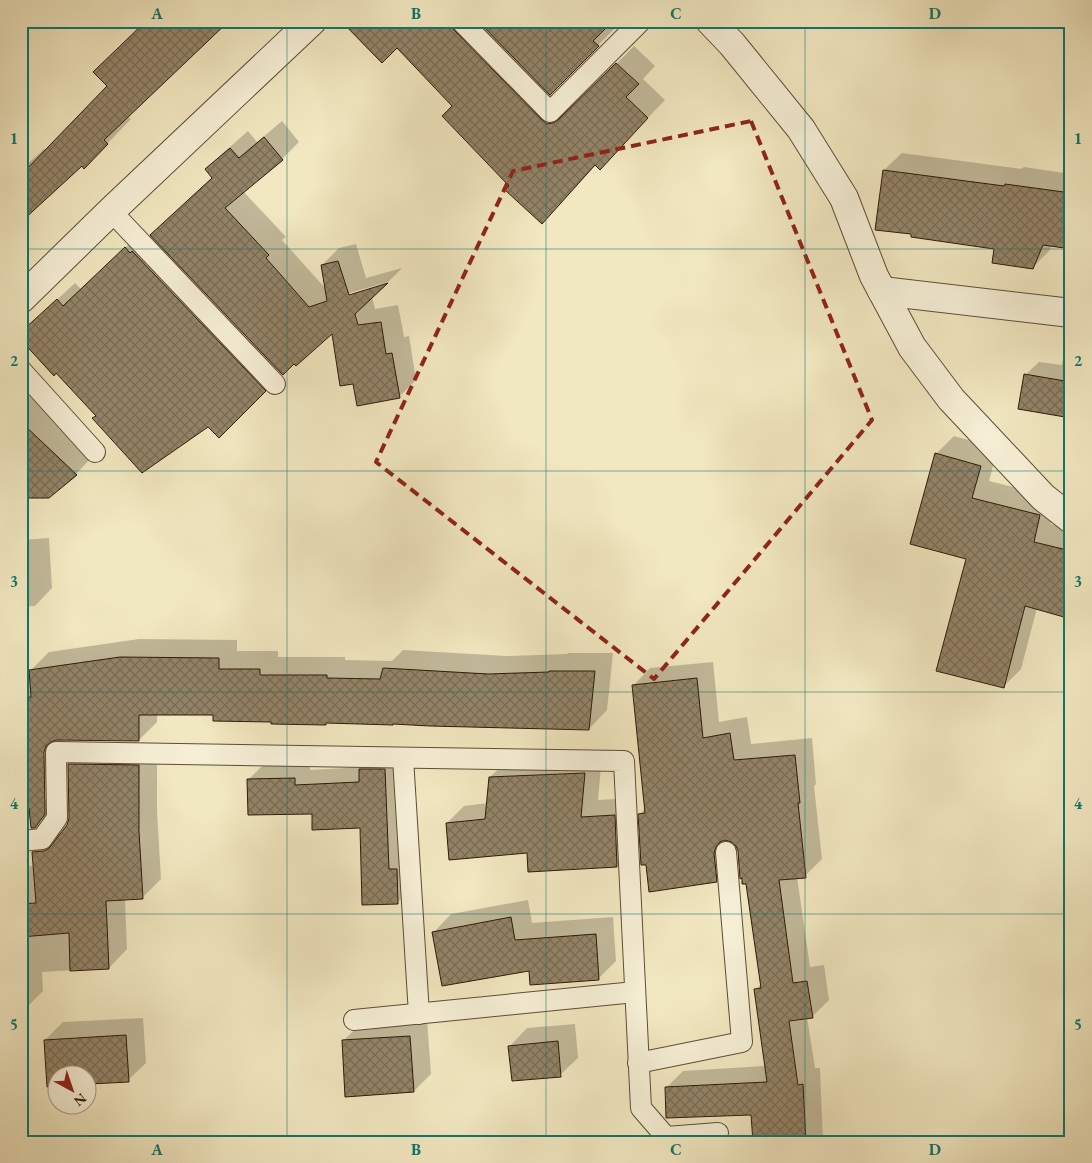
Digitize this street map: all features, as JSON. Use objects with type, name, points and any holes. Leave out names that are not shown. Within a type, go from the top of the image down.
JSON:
[{"type":"street","points":[[21,299],[312,21]]},
{"type":"street","points":[[710,21],[732,44],[801,130],[844,198],[874,276],[912,347],[950,399],[1043,498],[1071,519]]},
{"type":"street","points":[[882,291],[1071,314]]},
{"type":"lane","points":[[461,21],[550,112],[641,21]]},
{"type":"lane","points":[[111,211],[275,384]]},
{"type":"lane","points":[[21,370],[95,452]]},
{"type":"lane","points":[[21,840],[42,839],[57,818],[56,752],[624,761],[641,1108],[666,1137],[718,1134]]},
{"type":"lane","points":[[403,758],[419,1014]]},
{"type":"lane","points":[[638,1063],[742,1042],[726,852]]},
{"type":"lane","points":[[354,1020],[635,992]]},
{"type":"highlighted area","points":[[751,121],[872,420],[654,679],[376,462],[513,171]]},
{"type":"building","points":[[146,21],[229,21],[104,140],[108,144],[84,169],[82,166],[21,222],[21,175],[107,86],[93,72]]},
{"type":"building","points":[[341,21],[449,21],[453,29],[547,124],[558,120],[616,63],[639,84],[626,97],[648,118],[600,170],[595,165],[542,224],[505,190],[509,186],[442,116],[452,106],[397,48],[382,63]]},
{"type":"building","points":[[478,21],[613,21],[593,41],[599,46],[550,95]]},
{"type":"building","points":[[264,137],[283,160],[225,208],[269,255],[266,258],[309,307],[327,301],[321,265],[338,261],[349,295],[388,283],[355,314],[358,325],[381,322],[386,354],[392,353],[400,398],[357,406],[353,384],[340,386],[332,334],[283,375],[150,235],[212,178],[205,169],[230,148],[239,158]]},
{"type":"building","points":[[883,170],[1071,193],[1071,249],[1043,245],[1033,269],[992,263],[994,249],[911,237],[911,234],[875,230]]},
{"type":"building","points":[[125,247],[130,253],[132,251],[266,391],[219,438],[208,427],[142,473],[92,418],[96,416],[56,373],[54,376],[21,340],[21,332],[57,299],[63,306]]},
{"type":"building","points":[[1024,374],[1071,382],[1071,418],[1018,409]]},
{"type":"building","points":[[21,422],[77,475],[49,498],[21,498]]},
{"type":"building","points":[[935,453],[981,466],[972,498],[1040,515],[1034,542],[1071,551],[1071,619],[1025,606],[1004,688],[936,671],[966,559],[910,544]]},
{"type":"building","points":[[120,657],[219,658],[219,669],[260,669],[260,675],[327,675],[327,678],[380,679],[383,668],[488,674],[595,671],[589,730],[393,724],[271,724],[271,722],[213,721],[213,715],[139,715],[139,741],[56,740],[46,746],[44,752],[45,814],[35,828],[31,828],[29,808],[21,809],[21,698],[31,697],[29,670]]},
{"type":"building","points":[[697,678],[703,738],[730,733],[734,760],[795,755],[806,878],[779,880],[793,983],[807,981],[813,1018],[789,1021],[798,1085],[803,1084],[806,1142],[753,1142],[751,1115],[666,1118],[665,1087],[767,1082],[754,989],[761,988],[746,884],[742,884],[742,878],[740,879],[736,846],[725,840],[716,847],[714,853],[717,882],[649,892],[646,865],[641,865],[638,814],[645,813],[632,685]]},
{"type":"building","points":[[68,764],[139,765],[139,831],[143,899],[106,901],[109,969],[70,971],[69,933],[21,937],[21,904],[36,903],[32,852],[48,849],[67,825],[69,818]]},
{"type":"building","points":[[359,769],[385,769],[389,869],[397,869],[398,904],[362,905],[360,828],[312,830],[312,814],[248,815],[247,779],[295,778],[295,785],[359,782]]},
{"type":"building","points":[[585,773],[581,817],[615,815],[617,867],[528,872],[527,853],[449,860],[446,823],[485,819],[489,777]]},
{"type":"building","points":[[511,917],[515,940],[596,934],[599,980],[530,985],[529,971],[442,986],[432,932]]},
{"type":"building","points":[[126,1035],[129,1082],[98,1084],[98,1066],[48,1066],[47,1087],[44,1040]]},
{"type":"building","points":[[410,1036],[414,1092],[345,1097],[342,1040]]},
{"type":"building","points":[[558,1041],[561,1077],[512,1081],[508,1046]]}]
